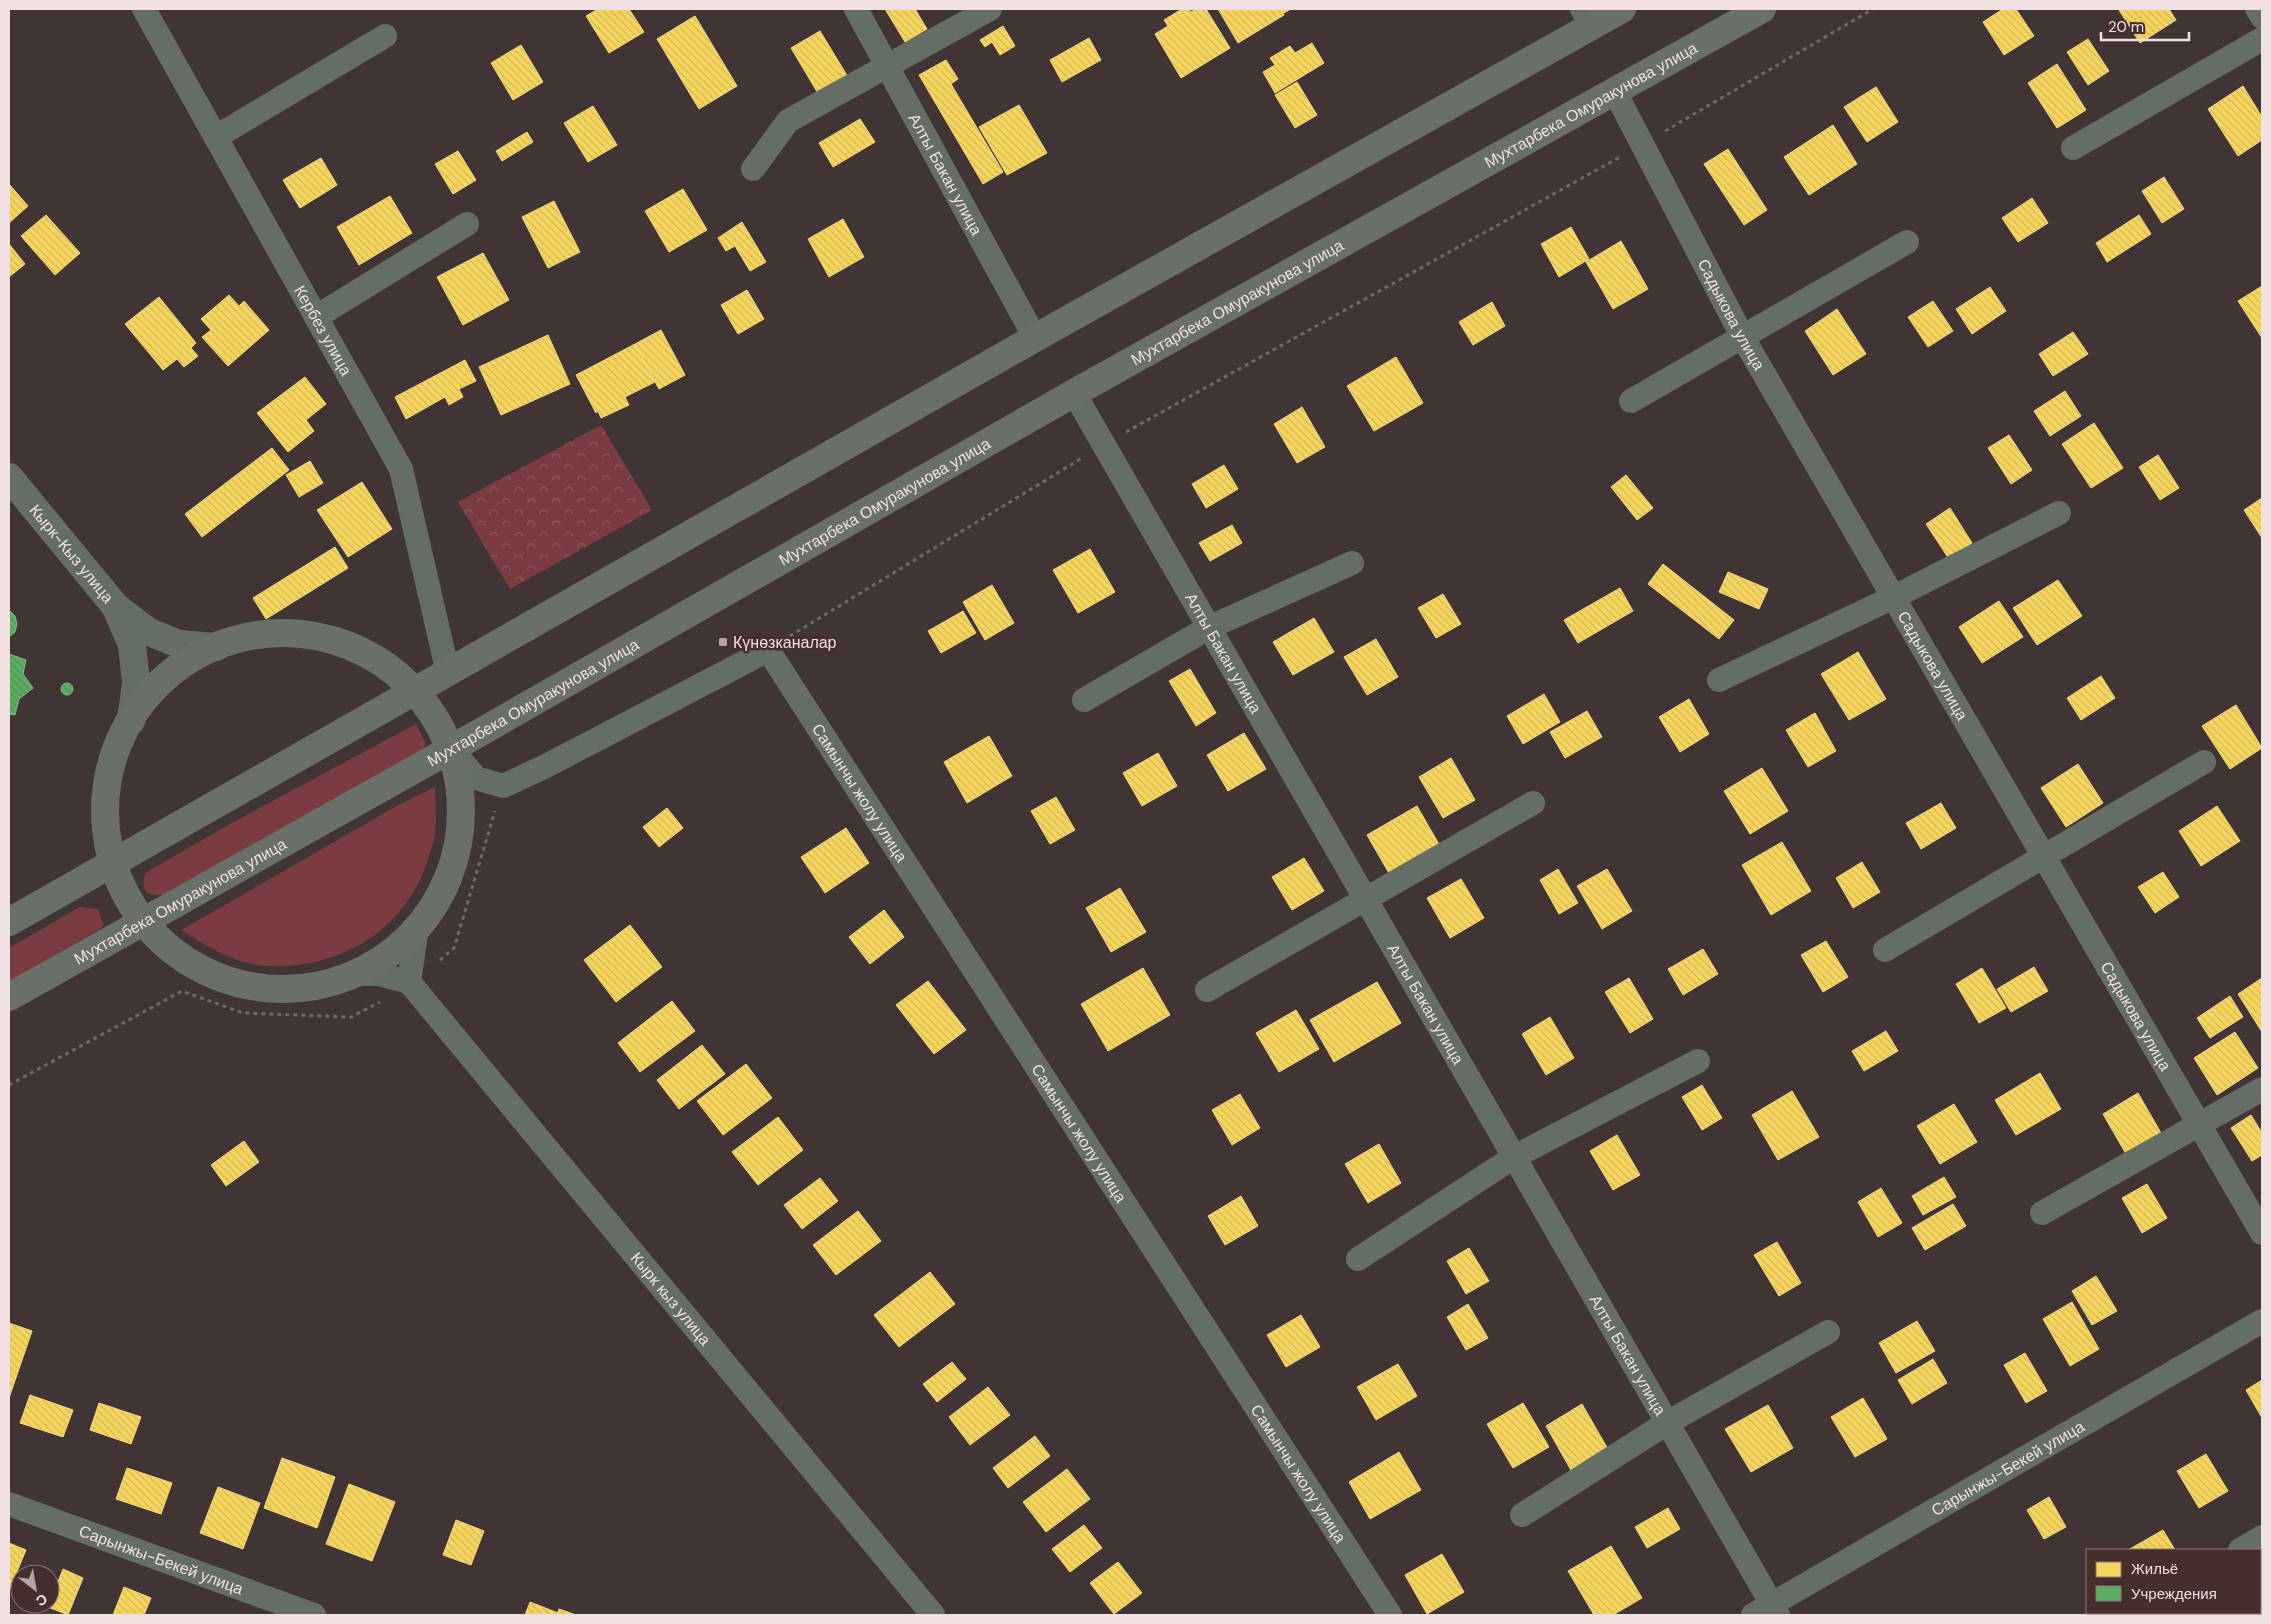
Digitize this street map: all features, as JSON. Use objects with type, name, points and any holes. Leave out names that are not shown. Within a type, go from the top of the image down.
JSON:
[{"type":"main road","points":[[9,922],[1035,338],[1587,17],[1622,9]]},
{"type":"main road","name":"Мухтарбека Омуракунова улица","points":[[9,997],[1074,393],[1762,9]]},
{"type":"main road","points":[[265,634],[298,634],[331,639],[363,652],[384,665],[416,691],[436,718],[451,748],[459,780],[462,811],[459,843],[450,874],[436,903],[417,928],[394,950],[364,969],[332,982],[297,988],[262,988],[228,980],[196,966],[167,947],[143,921],[125,893],[112,862],[106,828],[106,792],[113,758],[130,721],[147,696],[173,672],[201,654],[232,641],[265,634]]},
{"type":"street","name":"Кербез улица","points":[[144,9],[401,469],[448,673]]},
{"type":"street","name":"Алты Бакан улица","points":[[856,9],[1035,338]]},
{"type":"street","points":[[753,169],[788,121],[990,9]]},
{"type":"street","points":[[2258,9],[2262,17]]},
{"type":"street","points":[[216,138],[385,36]]},
{"type":"street","points":[[2072,148],[2262,39]]},
{"type":"street","name":"Садыкова улица","points":[[1615,92],[1742,336],[2262,1234]]},
{"type":"street","points":[[316,317],[467,224]]},
{"type":"street","points":[[1631,401],[1908,242]]},
{"type":"street","name":"Алты Бакан улица","points":[[1074,393],[1667,1423],[1768,1612]]},
{"type":"street","name":"Кырк-Кыз улица","points":[[9,477],[116,607],[149,632],[179,644],[216,647]]},
{"type":"street","points":[[1719,680],[1894,597],[2059,513]]},
{"type":"street","points":[[1084,700],[1208,628],[1352,563]]},
{"type":"street","name":"Кырк-Кыз улица","points":[[116,607],[132,646],[136,682],[130,721]]},
{"type":"street","points":[[451,748],[476,778],[503,786],[546,766],[768,650]]},
{"type":"street","name":"Самынчы жолу улица","points":[[768,650],[1390,1615]]},
{"type":"street","points":[[1885,950],[2043,855],[2204,762]]},
{"type":"street","points":[[1207,990],[1364,898],[1533,803]]},
{"type":"street","points":[[352,974],[378,974],[409,982],[417,928]]},
{"type":"street","name":"Кырк кыз улица","points":[[409,982],[933,1615]]},
{"type":"street","points":[[1358,1259],[1514,1158],[1698,1061]]},
{"type":"street","points":[[2042,1213],[2262,1089]]},
{"type":"street","name":"Сарынжы-Бекей улица","points":[[1768,1612],[2262,1321]]},
{"type":"street","points":[[1522,1515],[1667,1423],[1828,1332]]},
{"type":"street","name":"Сарынжы-Бекей улица","points":[[9,1504],[314,1615]]},
{"type":"street","points":[[2242,1549],[2262,1537]]},
{"type":"path","points":[[768,650],[1103,445],[1641,145],[1874,9]]},
{"type":"path","points":[[433,965],[454,948],[503,786]]},
{"type":"path","points":[[9,1085],[182,991],[243,1013],[351,1017],[381,1002]]},
{"type":"green space","points":[[601,425],[652,510],[510,589],[458,502]]},
{"type":"green space","points":[[416,724],[426,744],[424,749],[164,895],[149,893],[144,888],[145,873],[228,825]]},
{"type":"green space","points":[[435,787],[435,836],[418,884],[404,906],[387,925],[367,940],[345,952],[321,961],[295,965],[268,966],[256,965],[222,954],[181,930],[402,803]]},
{"type":"green space","points":[[80,907],[98,909],[104,925],[9,982],[9,948]]},
{"type":"building: Жильё","points":[[598,9],[629,9],[644,32],[609,53],[586,16]]},
{"type":"building: Жильё","points":[[885,9],[915,9],[927,29],[905,42]]},
{"type":"building: Жильё","points":[[1182,9],[1189,9],[1191,12],[1197,9],[1206,9],[1230,48],[1181,78],[1155,34],[1168,26],[1164,20]]},
{"type":"building: Жильё","points":[[1218,9],[1281,9],[1284,15],[1238,43]]},
{"type":"building: Жильё","points":[[1281,9],[1291,9],[1284,13]]},
{"type":"building: Жильё","points":[[2003,9],[2016,9],[2034,36],[2004,55],[1983,22]]},
{"type":"building: Жильё","points":[[2120,9],[2169,9],[2176,20],[2140,43]]},
{"type":"building: Жильё","points":[[695,16],[737,86],[699,109],[657,39]]},
{"type":"building: Жильё","points":[[1003,26],[1015,46],[1000,55],[992,42],[985,47],[980,40]]},
{"type":"building: Жильё","points":[[820,31],[848,77],[819,95],[791,48]]},
{"type":"building: Жильё","points":[[1089,38],[1101,60],[1062,82],[1050,60]]},
{"type":"building: Жильё","points":[[2088,39],[2109,71],[2088,85],[2067,52]]},
{"type":"building: Жильё","points":[[1312,43],[1324,63],[1275,93],[1263,72],[1275,65],[1270,58],[1290,46],[1295,53]]},
{"type":"building: Жильё","points":[[521,45],[543,82],[513,100],[491,63]]},
{"type":"building: Жильё","points":[[946,60],[958,79],[951,84],[1003,172],[983,184],[919,75]]},
{"type":"building: Жильё","points":[[2057,64],[2086,110],[2057,128],[2028,83]]},
{"type":"building: Жильё","points":[[1297,82],[1317,115],[1295,128],[1275,95]]},
{"type":"building: Жильё","points":[[2243,86],[2262,117],[2262,140],[2238,156],[2208,109]]},
{"type":"building: Жильё","points":[[1876,87],[1898,122],[1867,142],[1844,107]]},
{"type":"building: Жильё","points":[[1019,105],[1047,153],[1007,175],[979,127]]},
{"type":"building: Жильё","points":[[593,106],[617,145],[588,162],[564,123]]},
{"type":"building: Жильё","points":[[860,119],[875,142],[833,167],[819,143]]},
{"type":"building: Жильё","points":[[1833,125],[1857,164],[1809,195],[1784,157]]},
{"type":"building: Жильё","points":[[527,132],[533,142],[502,161],[496,151]]},
{"type":"building: Жильё","points":[[1728,149],[1767,210],[1744,225],[1704,164]]},
{"type":"building: Жильё","points":[[458,151],[476,180],[453,194],[435,164]]},
{"type":"building: Жильё","points":[[321,158],[337,185],[300,208],[283,180]]},
{"type":"building: Жильё","points":[[2164,177],[2184,209],[2162,223],[2142,191]]},
{"type":"building: Жильё","points":[[9,184],[28,206],[9,223]]},
{"type":"building: Жильё","points":[[683,189],[707,230],[669,252],[645,211]]},
{"type":"building: Жильё","points":[[390,196],[412,233],[359,265],[337,227]]},
{"type":"building: Жильё","points":[[2032,198],[2048,223],[2018,242],[2002,218]]},
{"type":"building: Жильё","points":[[554,201],[580,252],[548,268],[522,217]]},
{"type":"building: Жильё","points":[[46,215],[80,253],[55,275],[21,236]]},
{"type":"building: Жильё","points":[[2139,215],[2151,234],[2107,262],[2096,243]]},
{"type":"building: Жильё","points":[[843,219],[864,257],[829,277],[808,239]]},
{"type":"building: Жильё","points":[[742,222],[766,262],[750,271],[735,246],[726,251],[718,238]]},
{"type":"building: Жильё","points":[[1571,227],[1589,259],[1559,277],[1541,244]]},
{"type":"building: Жильё","points":[[1621,241],[1648,289],[1613,309],[1586,262]]},
{"type":"building: Жильё","points":[[9,244],[25,264],[9,277]]},
{"type":"building: Жильё","points":[[483,253],[509,300],[463,325],[437,277]]},
{"type":"building: Жильё","points":[[2262,286],[2262,338],[2238,301]]},
{"type":"building: Жильё","points":[[1990,287],[2006,311],[1972,334],[1956,309]]},
{"type":"building: Жильё","points":[[747,290],[764,319],[738,334],[721,305]]},
{"type":"building: Жильё","points":[[229,295],[239,306],[244,301],[269,330],[228,366],[202,337],[211,330],[201,319]]},
{"type":"building: Жильё","points":[[159,297],[196,343],[191,348],[198,356],[184,367],[177,359],[163,370],[125,324]]},
{"type":"building: Жильё","points":[[1933,301],[1953,331],[1928,347],[1908,317]]},
{"type":"building: Жильё","points":[[1492,302],[1505,326],[1473,345],[1459,322]]},
{"type":"building: Жильё","points":[[1837,309],[1866,354],[1833,375],[1805,331]]},
{"type":"building: Жильё","points":[[661,330],[685,375],[659,389],[635,344]]},
{"type":"building: Жильё","points":[[2073,332],[2088,354],[2053,376],[2039,354]]},
{"type":"building: Жильё","points":[[548,335],[570,384],[501,415],[479,367]]},
{"type":"building: Жильё","points":[[635,344],[655,382],[625,397],[629,405],[601,418],[598,411],[596,413],[576,375]]},
{"type":"building: Жильё","points":[[1396,357],[1423,403],[1374,431],[1347,386]]},
{"type":"building: Жильё","points":[[465,360],[476,381],[459,389],[463,397],[449,405],[445,397],[406,419],[395,397]]},
{"type":"building: Жильё","points":[[305,377],[326,404],[306,420],[314,431],[288,452],[257,413]]},
{"type":"building: Жильё","points":[[2065,391],[2081,416],[2050,436],[2034,411]]},
{"type":"building: Жильё","points":[[1302,407],[1325,447],[1297,463],[1274,424]]},
{"type":"building: Жильё","points":[[2094,423],[2123,468],[2091,488],[2062,444]]},
{"type":"building: Жильё","points":[[2009,435],[2032,470],[2011,484],[1988,448]]},
{"type":"building: Жильё","points":[[272,448],[289,470],[202,537],[185,514]]},
{"type":"building: Жильё","points":[[2158,455],[2179,488],[2160,500],[2139,467]]},
{"type":"building: Жильё","points":[[310,461],[323,483],[299,497],[286,475]]},
{"type":"building: Жильё","points":[[1224,465],[1238,489],[1206,508],[1192,484]]},
{"type":"building: Жильё","points":[[1626,475],[1653,508],[1637,520],[1611,487]]},
{"type":"building: Жильё","points":[[362,482],[392,529],[348,557],[317,510]]},
{"type":"building: Жильё","points":[[2262,498],[2262,538],[2244,510]]},
{"type":"building: Жильё","points":[[1950,508],[1972,543],[1949,559],[1926,524]]},
{"type":"building: Жильё","points":[[1232,525],[1242,543],[1210,561],[1199,543]]},
{"type":"building: Жильё","points":[[335,547],[348,568],[266,619],[253,598]]},
{"type":"building: Жильё","points":[[1090,549],[1115,592],[1078,613],[1053,570]]},
{"type":"building: Жильё","points":[[1663,564],[1734,620],[1719,639],[1648,584]]},
{"type":"building: Жильё","points":[[1728,572],[1768,589],[1759,609],[1719,592]]},
{"type":"building: Жильё","points":[[2058,580],[2082,616],[2037,645],[2013,608]]},
{"type":"building: Жильё","points":[[992,585],[1014,623],[985,640],[963,602]]},
{"type":"building: Жильё","points":[[1620,588],[1633,611],[1578,643],[1564,620]]},
{"type":"building: Жильё","points":[[1443,594],[1461,624],[1436,638],[1418,608]]},
{"type":"building: Жильё","points":[[1999,601],[2023,637],[1982,663],[1959,627]]},
{"type":"building: Жильё","points":[[963,611],[976,633],[941,653],[928,631]]},
{"type":"building: Жильё","points":[[1314,618],[1334,652],[1293,675],[1273,642]]},
{"type":"building: Жильё","points":[[1376,639],[1398,677],[1367,695],[1344,657]]},
{"type":"building: Жильё","points":[[1858,652],[1886,699],[1849,720],[1821,674]]},
{"type":"building: Жильё","points":[[1190,669],[1216,713],[1196,726],[1169,681]]},
{"type":"building: Жильё","points":[[2101,676],[2115,698],[2081,720],[2067,698]]},
{"type":"building: Жильё","points":[[1544,694],[1560,722],[1523,744],[1507,716]]},
{"type":"building: Жильё","points":[[1689,699],[1709,734],[1680,752],[1659,717]]},
{"type":"building: Жильё","points":[[2236,705],[2262,748],[2230,769],[2202,726]]},
{"type":"building: Жильё","points":[[1587,711],[1602,737],[1565,758],[1550,732]]},
{"type":"building: Жильё","points":[[1815,713],[1836,751],[1808,767],[1786,730]]},
{"type":"building: Жильё","points":[[1244,733],[1266,769],[1228,791],[1207,755]]},
{"type":"building: Жильё","points":[[989,736],[1012,776],[967,803],[944,762]]},
{"type":"building: Жильё","points":[[1158,753],[1177,786],[1142,806],[1123,773]]},
{"type":"building: Жильё","points":[[1451,758],[1475,800],[1443,818],[1419,777]]},
{"type":"building: Жильё","points":[[2078,764],[2103,803],[2066,827],[2041,788]]},
{"type":"building: Жильё","points":[[1762,768],[1788,811],[1750,834],[1724,791]]},
{"type":"building: Жильё","points":[[1056,797],[1075,830],[1050,844],[1031,811]]},
{"type":"building: Жильё","points":[[1941,803],[1956,828],[1921,849],[1906,823]]},
{"type":"building: Жильё","points":[[1417,806],[1440,846],[1390,875],[1367,835]]},
{"type":"building: Жильё","points":[[2217,806],[2240,841],[2201,866],[2179,831]]},
{"type":"building: Жильё","points":[[667,808],[683,828],[659,847],[643,827]]},
{"type":"building: Жильё","points":[[846,828],[869,863],[825,893],[801,857]]},
{"type":"building: Жильё","points":[[1782,842],[1811,891],[1771,915],[1742,865]]},
{"type":"building: Жильё","points":[[1304,858],[1324,891],[1292,910],[1272,877]]},
{"type":"building: Жильё","points":[[1862,862],[1880,892],[1853,908],[1836,878]]},
{"type":"building: Жильё","points":[[1558,869],[1578,903],[1559,914],[1540,880]]},
{"type":"building: Жильё","points":[[1607,869],[1632,911],[1602,929],[1577,886]]},
{"type":"building: Жильё","points":[[2163,872],[2179,897],[2155,913],[2138,887]]},
{"type":"building: Жильё","points":[[1461,879],[1484,918],[1450,938],[1427,898]]},
{"type":"building: Жильё","points":[[1120,888],[1146,932],[1111,952],[1086,908]]},
{"type":"building: Жильё","points":[[884,910],[904,937],[870,964],[849,937]]},
{"type":"building: Жильё","points":[[630,925],[662,967],[616,1002],[584,960]]},
{"type":"building: Жильё","points":[[1826,941],[1848,977],[1823,992],[1801,955]]},
{"type":"building: Жильё","points":[[1703,949],[1718,974],[1683,995],[1668,969]]},
{"type":"building: Жильё","points":[[2034,967],[2048,991],[2011,1012],[1997,989]]},
{"type":"building: Жильё","points":[[1143,968],[1170,1015],[1108,1051],[1081,1004]]},
{"type":"building: Жильё","points":[[1982,968],[2006,1008],[1979,1023],[1956,984]]},
{"type":"building: Жильё","points":[[1629,978],[1653,1019],[1630,1033],[1605,992]]},
{"type":"building: Жильё","points":[[2262,978],[2262,1032],[2238,994]]},
{"type":"building: Жильё","points":[[928,981],[966,1030],[934,1054],[896,1005]]},
{"type":"building: Жильё","points":[[1377,982],[1401,1023],[1334,1062],[1310,1020]]},
{"type":"building: Жильё","points":[[2230,996],[2243,1017],[2210,1038],[2197,1018]]},
{"type":"building: Жильё","points":[[672,1001],[695,1031],[640,1072],[618,1043]]},
{"type":"building: Жильё","points":[[1296,1010],[1319,1049],[1279,1072],[1256,1033]]},
{"type":"building: Жильё","points":[[1550,1017],[1574,1058],[1546,1075],[1522,1034]]},
{"type":"building: Жильё","points":[[1886,1031],[1898,1051],[1864,1071],[1852,1051]]},
{"type":"building: Жильё","points":[[2235,1032],[2258,1068],[2217,1095],[2194,1058]]},
{"type":"building: Жильё","points":[[702,1045],[725,1074],[679,1109],[657,1080]]},
{"type":"building: Жильё","points":[[746,1064],[772,1098],[723,1135],[697,1101]]},
{"type":"building: Жильё","points":[[2040,1073],[2061,1109],[2016,1135],[1995,1100]]},
{"type":"building: Жильё","points":[[1702,1085],[1722,1118],[1702,1130],[1682,1097]]},
{"type":"building: Жильё","points":[[1792,1091],[1819,1137],[1778,1160],[1752,1115]]},
{"type":"building: Жильё","points":[[2138,1093],[2161,1133],[2126,1154],[2103,1114]]},
{"type":"building: Жильё","points":[[1240,1094],[1260,1128],[1232,1145],[1212,1110]]},
{"type":"building: Жильё","points":[[1954,1104],[1977,1142],[1940,1164],[1917,1126]]},
{"type":"building: Жильё","points":[[2251,1115],[2262,1133],[2262,1155],[2252,1161],[2231,1128]]},
{"type":"building: Жильё","points":[[778,1117],[803,1150],[758,1185],[732,1152]]},
{"type":"building: Жильё","points":[[1617,1135],[1640,1175],[1613,1190],[1590,1151]]},
{"type":"building: Жильё","points":[[244,1141],[259,1162],[226,1186],[211,1165]]},
{"type":"building: Жильё","points":[[1379,1144],[1401,1183],[1368,1203],[1345,1164]]},
{"type":"building: Жильё","points":[[1944,1177],[1956,1197],[1923,1215],[1912,1196]]},
{"type":"building: Жильё","points":[[820,1178],[838,1201],[802,1229],[784,1205]]},
{"type":"building: Жильё","points":[[2147,1184],[2167,1218],[2142,1233],[2122,1198]]},
{"type":"building: Жильё","points":[[1881,1188],[1902,1223],[1878,1237],[1858,1202]]},
{"type":"building: Жильё","points":[[1241,1196],[1258,1226],[1225,1245],[1208,1216]]},
{"type":"building: Жильё","points":[[1953,1204],[1966,1226],[1925,1250],[1912,1228]]},
{"type":"building: Жильё","points":[[858,1211],[881,1241],[836,1275],[813,1245]]},
{"type":"building: Жильё","points":[[1777,1242],[1801,1283],[1779,1296],[1754,1255]]},
{"type":"building: Жильё","points":[[1469,1248],[1489,1281],[1466,1294],[1447,1261]]},
{"type":"building: Жильё","points":[[930,1272],[955,1304],[899,1347],[874,1315]]},
{"type":"building: Жильё","points":[[2096,1276],[2117,1311],[2092,1325],[2072,1291]]},
{"type":"building: Жильё","points":[[2072,1302],[2099,1349],[2070,1366],[2043,1319]]},
{"type":"building: Жильё","points":[[1468,1304],[1488,1338],[1466,1350],[1447,1317]]},
{"type":"building: Жильё","points":[[1301,1315],[1320,1347],[1286,1367],[1267,1335]]},
{"type":"building: Жильё","points":[[1917,1321],[1935,1351],[1896,1373],[1879,1343]]},
{"type":"building: Жильё","points":[[9,1323],[32,1331],[9,1398]]},
{"type":"building: Жильё","points":[[2025,1353],[2047,1391],[2026,1403],[2004,1365]]},
{"type":"building: Жильё","points":[[1933,1359],[1947,1383],[1912,1404],[1898,1380]]},
{"type":"building: Жильё","points":[[952,1362],[966,1379],[937,1402],[923,1384]]},
{"type":"building: Жильё","points":[[1398,1364],[1417,1396],[1376,1420],[1357,1387]]},
{"type":"building: Жильё","points":[[2262,1380],[2262,1418],[2246,1390]]},
{"type":"building: Жильё","points":[[988,1387],[1010,1415],[970,1445],[949,1417]]},
{"type":"building: Жильё","points":[[30,1395],[73,1410],[63,1437],[20,1423]]},
{"type":"building: Жильё","points":[[1863,1398],[1887,1439],[1855,1457],[1831,1417]]},
{"type":"building: Жильё","points":[[99,1403],[141,1417],[131,1444],[90,1430]]},
{"type":"building: Жильё","points":[[1523,1403],[1549,1447],[1513,1468],[1487,1424]]},
{"type":"building: Жильё","points":[[1582,1404],[1609,1451],[1572,1472],[1546,1426]]},
{"type":"building: Жильё","points":[[1768,1405],[1793,1448],[1751,1472],[1725,1429]]},
{"type":"building: Жильё","points":[[1035,1436],[1050,1456],[1008,1488],[993,1468]]},
{"type":"building: Жильё","points":[[1399,1452],[1421,1490],[1370,1519],[1349,1482]]},
{"type":"building: Жильё","points":[[2206,1454],[2228,1491],[2199,1508],[2177,1471]]},
{"type":"building: Жильё","points":[[282,1458],[335,1477],[317,1528],[264,1508]]},
{"type":"building: Жильё","points":[[127,1468],[172,1483],[161,1514],[116,1499]]},
{"type":"building: Жильё","points":[[1067,1469],[1090,1499],[1046,1532],[1023,1502]]},
{"type":"building: Жильё","points":[[349,1484],[395,1502],[372,1561],[326,1544]]},
{"type":"building: Жильё","points":[[218,1487],[260,1503],[243,1549],[200,1533]]},
{"type":"building: Жильё","points":[[2049,1497],[2066,1527],[2044,1539],[2027,1510]]},
{"type":"building: Жильё","points":[[1668,1508],[1680,1529],[1647,1548],[1635,1527]]},
{"type":"building: Жильё","points":[[456,1520],[484,1531],[471,1565],[443,1555]]},
{"type":"building: Жильё","points":[[1084,1525],[1102,1548],[1070,1572],[1052,1549]]},
{"type":"building: Жильё","points":[[2163,1530],[2174,1549],[2130,1549]]},
{"type":"building: Жильё","points":[[9,1543],[26,1550],[20,1564],[10,1564],[9,1591]]},
{"type":"building: Жильё","points":[[1611,1546],[1642,1598],[1613,1615],[1594,1615],[1568,1571]]},
{"type":"building: Жильё","points":[[1442,1554],[1464,1592],[1427,1614],[1405,1575]]},
{"type":"building: Жильё","points":[[1118,1562],[1142,1593],[1114,1614],[1090,1583]]},
{"type":"building: Жильё","points":[[63,1569],[83,1578],[68,1615],[60,1612],[60,1577]]},
{"type":"building: Жильё","points":[[124,1587],[151,1598],[144,1615],[113,1615]]},
{"type":"building: Жильё","points":[[530,1602],[558,1613],[557,1615],[525,1615]]},
{"type":"building: Жильё","points":[[559,1609],[576,1615],[557,1615]]},
{"type":"building: Учреждения","points":[[9,610],[15,616],[17,624],[15,632],[9,637]]},
{"type":"building: Учреждения","points":[[9,654],[26,660],[23,674],[33,688],[19,699],[15,715],[9,714]]},
{"type":"building: Учреждения","points":[[65,683],[69,683],[73,689],[69,695],[65,695],[61,691],[61,687]]},
{"type":"place","name":"Күнөзканалар","points":[[723,642]]}]
